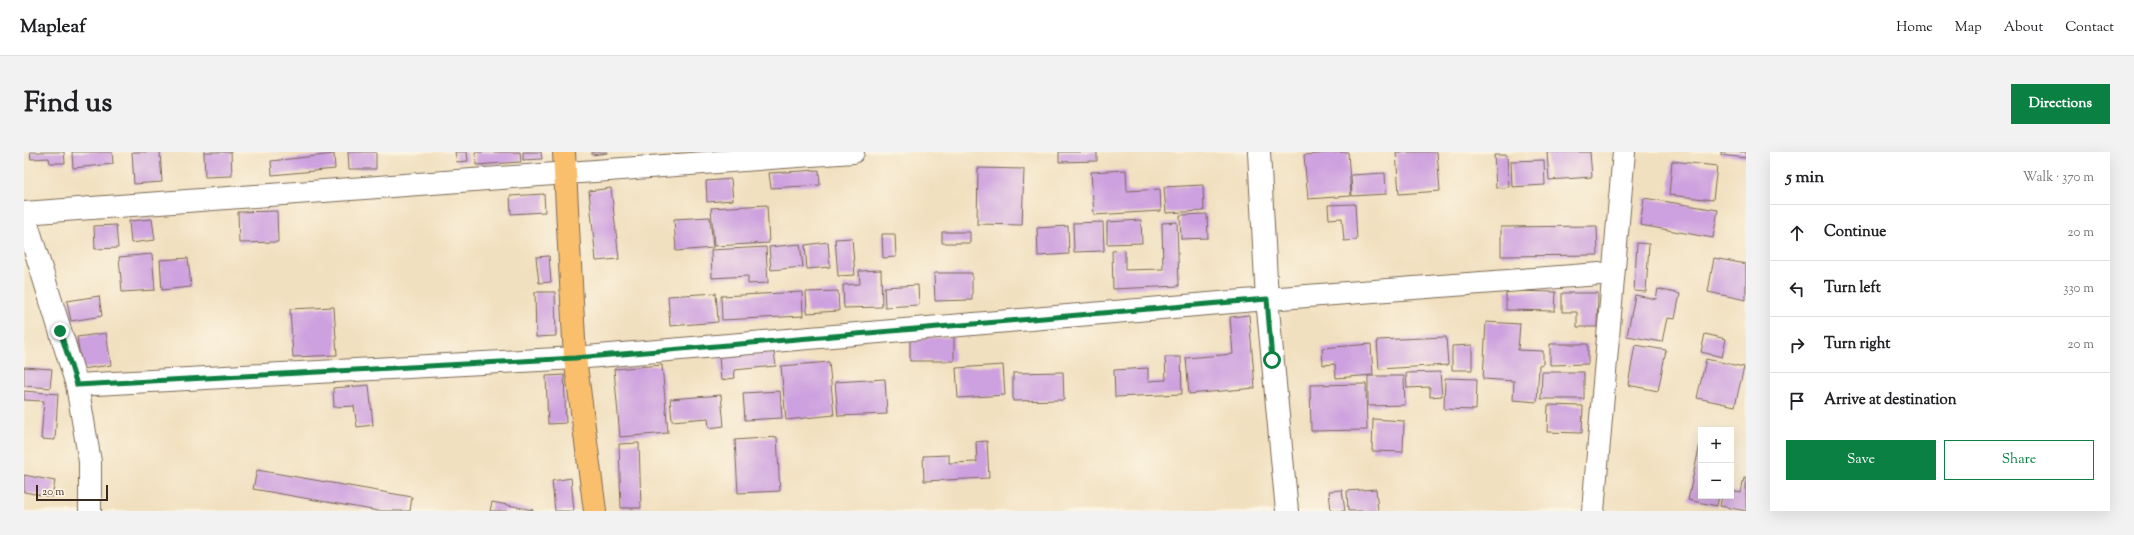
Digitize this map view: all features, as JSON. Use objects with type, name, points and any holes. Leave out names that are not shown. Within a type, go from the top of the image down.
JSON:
[{"type":"main road","points":[[564,152],[575,358],[595,511]]},
{"type":"street","points":[[90,511],[90,462],[77,385],[34,276],[24,214],[853,152]]},
{"type":"street","points":[[1259,152],[1267,299],[1287,511]]},
{"type":"street","points":[[1593,511],[1624,152]]},
{"type":"street","points":[[77,385],[575,358],[1267,299],[1613,273]]},
{"type":"building","points":[[30,152],[64,152],[65,163],[50,163],[49,158],[31,159]]},
{"type":"building","points":[[72,152],[112,152],[113,164],[73,168]]},
{"type":"building","points":[[132,152],[160,152],[162,182],[134,184]]},
{"type":"building","points":[[204,152],[231,152],[232,176],[205,177]]},
{"type":"building","points":[[348,152],[376,152],[376,169],[349,169]]},
{"type":"building","points":[[455,152],[467,152],[468,161],[457,162]]},
{"type":"building","points":[[475,152],[520,152],[521,162],[476,165]]},
{"type":"building","points":[[523,152],[541,152],[542,159],[523,160]]},
{"type":"building","points":[[592,152],[607,152],[607,153],[592,155]]},
{"type":"building","points":[[1059,152],[1097,152],[1097,161],[1059,162]]},
{"type":"building","points":[[1348,152],[1351,196],[1308,199],[1304,155]]},
{"type":"building","points":[[1396,152],[1437,152],[1440,191],[1399,194]]},
{"type":"building","points":[[1547,152],[1590,152],[1592,177],[1549,180]]},
{"type":"building","points":[[1721,152],[1746,152],[1746,158],[1721,155]]},
{"type":"building","points":[[334,154],[335,169],[272,175],[271,161]]},
{"type":"building","points":[[1494,155],[1507,155],[1509,187],[1496,188]]},
{"type":"building","points":[[1544,160],[1545,185],[1512,187],[1511,161]]},
{"type":"building","points":[[1672,161],[1717,166],[1713,200],[1669,195]]},
{"type":"building","points":[[978,168],[1024,169],[1022,225],[977,224]]},
{"type":"building","points":[[819,170],[820,185],[771,188],[769,173]]},
{"type":"building","points":[[1126,170],[1127,191],[1160,189],[1161,211],[1094,215],[1091,172]]},
{"type":"building","points":[[1385,173],[1386,194],[1352,196],[1351,175]]},
{"type":"building","points":[[731,179],[733,200],[707,202],[706,181]]},
{"type":"building","points":[[1203,185],[1204,211],[1166,213],[1164,187]]},
{"type":"building","points":[[611,188],[619,259],[596,261],[589,191]]},
{"type":"building","points":[[544,194],[545,212],[511,214],[510,196]]},
{"type":"building","points":[[1644,198],[1718,210],[1713,238],[1640,225]]},
{"type":"building","points":[[1355,204],[1357,240],[1344,241],[1342,218],[1329,219],[1328,205]]},
{"type":"building","points":[[767,205],[769,243],[714,246],[711,208]]},
{"type":"building","points":[[277,211],[278,242],[239,243],[238,212]]},
{"type":"building","points":[[1207,214],[1208,238],[1181,239],[1180,215]]},
{"type":"building","points":[[710,217],[713,248],[676,251],[674,219]]},
{"type":"building","points":[[152,219],[155,240],[131,243],[129,221]]},
{"type":"building","points":[[1141,220],[1142,243],[1107,244],[1107,222]]},
{"type":"building","points":[[1103,222],[1104,251],[1074,252],[1073,223]]},
{"type":"building","points":[[1177,222],[1179,286],[1113,289],[1112,251],[1125,250],[1125,270],[1163,269],[1162,223]]},
{"type":"building","points":[[116,225],[118,248],[95,249],[94,226]]},
{"type":"building","points":[[1068,226],[1069,254],[1038,256],[1037,228]]},
{"type":"building","points":[[1597,226],[1598,255],[1501,256],[1501,227]]},
{"type":"building","points":[[942,232],[970,232],[970,243],[942,243]]},
{"type":"building","points":[[882,234],[895,234],[896,257],[883,258]]},
{"type":"building","points":[[852,238],[855,275],[838,276],[835,239]]},
{"type":"building","points":[[828,242],[830,267],[807,269],[805,245]]},
{"type":"building","points":[[1637,243],[1649,244],[1646,292],[1634,291]]},
{"type":"building","points":[[800,244],[803,267],[771,270],[769,247]]},
{"type":"building","points":[[766,247],[768,283],[748,284],[748,276],[712,278],[711,250]]},
{"type":"building","points":[[152,254],[155,290],[122,292],[119,257]]},
{"type":"building","points":[[549,256],[551,282],[539,283],[536,257]]},
{"type":"building","points":[[188,258],[191,287],[162,290],[160,260]]},
{"type":"building","points":[[1714,258],[1746,264],[1746,300],[1708,292]]},
{"type":"building","points":[[881,270],[882,307],[844,308],[843,285],[860,284],[859,271]]},
{"type":"building","points":[[934,273],[972,273],[972,300],[935,301]]},
{"type":"building","points":[[918,285],[919,305],[885,307],[884,287]]},
{"type":"building","points":[[1658,289],[1680,294],[1675,319],[1667,318],[1662,342],[1627,336],[1635,295],[1656,299]]},
{"type":"building","points":[[838,291],[839,311],[807,313],[806,292]]},
{"type":"building","points":[[1506,291],[1556,292],[1555,311],[1506,310]]},
{"type":"building","points":[[535,292],[555,292],[556,336],[536,337]]},
{"type":"building","points":[[802,292],[803,316],[722,320],[721,296]]},
{"type":"building","points":[[716,293],[718,322],[670,326],[668,296]]},
{"type":"building","points":[[1562,293],[1598,293],[1597,327],[1577,327],[1577,312],[1562,312]]},
{"type":"building","points":[[99,296],[102,316],[71,321],[67,301]]},
{"type":"building","points":[[334,307],[337,355],[293,357],[290,309]]},
{"type":"building","points":[[1249,315],[1255,388],[1189,394],[1186,358],[1233,354],[1230,317]]},
{"type":"building","points":[[1486,322],[1520,324],[1518,350],[1543,351],[1543,364],[1539,365],[1537,402],[1513,400],[1514,381],[1483,379]]},
{"type":"building","points":[[106,333],[111,365],[82,369],[77,337]]},
{"type":"building","points":[[1705,334],[1726,339],[1722,357],[1701,352]]},
{"type":"building","points":[[954,337],[954,361],[910,361],[910,338]]},
{"type":"building","points":[[1446,337],[1448,365],[1379,369],[1377,340]]},
{"type":"building","points":[[1371,344],[1373,375],[1336,378],[1335,364],[1323,365],[1322,348]]},
{"type":"building","points":[[1550,344],[1588,344],[1588,364],[1550,365]]},
{"type":"building","points":[[1472,345],[1472,370],[1452,370],[1452,346]]},
{"type":"building","points":[[1635,345],[1666,350],[1658,391],[1628,385]]},
{"type":"building","points":[[774,352],[776,366],[734,370],[735,378],[721,380],[719,357]]},
{"type":"building","points":[[1165,357],[1181,357],[1182,394],[1115,397],[1114,370],[1148,368],[1148,381],[1166,380]]},
{"type":"building","points":[[1706,359],[1744,367],[1735,406],[1697,398]]},
{"type":"building","points":[[829,362],[834,415],[786,420],[781,366]]},
{"type":"building","points":[[662,365],[668,433],[620,437],[614,369]]},
{"type":"building","points":[[1003,365],[1005,395],[958,398],[956,368]]},
{"type":"building","points":[[24,367],[52,369],[50,388],[24,386]]},
{"type":"building","points":[[1063,372],[1064,400],[1013,401],[1013,373]]},
{"type":"building","points":[[1440,372],[1442,396],[1430,397],[1430,387],[1407,388],[1406,373]]},
{"type":"building","points":[[1542,372],[1584,372],[1584,399],[1541,399]]},
{"type":"building","points":[[564,375],[566,423],[548,424],[546,376]]},
{"type":"building","points":[[1368,376],[1404,376],[1405,405],[1368,406]]},
{"type":"building","points":[[1445,378],[1477,379],[1476,410],[1444,409]]},
{"type":"building","points":[[885,379],[887,414],[838,416],[835,382]]},
{"type":"building","points":[[1366,384],[1367,430],[1311,431],[1310,385]]},
{"type":"building","points":[[369,385],[373,425],[357,427],[354,406],[334,407],[333,388]]},
{"type":"building","points":[[24,391],[58,394],[55,440],[41,439],[44,401],[24,400]]},
{"type":"building","points":[[780,391],[782,418],[745,420],[743,393]]},
{"type":"building","points":[[721,395],[724,426],[709,428],[708,418],[672,421],[670,399]]},
{"type":"building","points":[[1548,405],[1583,406],[1582,433],[1547,432]]},
{"type":"building","points":[[1373,419],[1404,421],[1403,452],[1372,451]]},
{"type":"building","points":[[777,437],[780,491],[738,493],[735,440]]},
{"type":"building","points":[[987,441],[989,478],[924,481],[923,456],[949,455],[949,463],[977,462],[976,442]]},
{"type":"building","points":[[639,443],[641,508],[621,508],[619,444]]},
{"type":"building","points":[[1698,453],[1698,499],[1718,499],[1717,506],[1688,500]]},
{"type":"building","points":[[257,470],[412,497],[410,511],[378,511],[253,489]]},
{"type":"building","points":[[24,475],[55,481],[52,497],[24,492]]},
{"type":"building","points":[[571,478],[574,511],[555,511],[552,481]]},
{"type":"building","points":[[1744,478],[1746,478],[1746,511],[1720,506],[1721,499],[1734,499],[1734,492],[1741,493]]},
{"type":"building","points":[[1376,489],[1378,511],[1348,511],[1347,491]]},
{"type":"building","points":[[1342,490],[1345,511],[1331,511],[1329,491]]},
{"type":"building","points":[[492,502],[533,510],[533,511],[490,511]]},
{"type":"route","points":[[60,331],[77,385],[575,358],[1267,299],[1272,360]]}]
